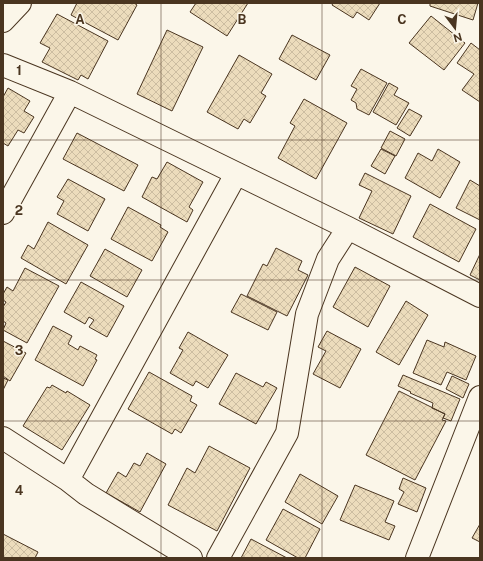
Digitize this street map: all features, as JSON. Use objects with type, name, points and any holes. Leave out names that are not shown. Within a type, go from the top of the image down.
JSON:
[{"type":"street","points":[[3,21],[20,3]]},
{"type":"street","points":[[3,65],[70,92],[348,228],[480,296]]},
{"type":"street","points":[[3,213],[70,92]]},
{"type":"street","points":[[68,480],[236,174]]},
{"type":"street","points":[[218,558],[287,433],[307,314],[328,259],[348,228]]},
{"type":"street","points":[[418,558],[480,397]]},
{"type":"street","points":[[3,438],[68,480],[86,494],[191,558]]},
{"type":"building","points":[[77,3],[134,3],[137,5],[118,40],[71,15]]},
{"type":"building","points":[[196,3],[248,3],[227,36],[190,12]]},
{"type":"building","points":[[333,3],[380,3],[369,20],[357,12],[353,18],[332,5]]},
{"type":"building","points":[[430,3],[478,3],[473,20],[430,6]]},
{"type":"building","points":[[57,14],[108,41],[88,79],[81,75],[78,80],[42,62],[50,48],[40,43]]},
{"type":"building","points":[[431,16],[465,43],[444,70],[409,43]]},
{"type":"building","points":[[167,30],[203,47],[172,111],[137,94]]},
{"type":"building","points":[[292,35],[330,55],[316,80],[279,59]]},
{"type":"building","points":[[471,43],[480,50],[480,102],[462,90],[474,74],[457,63]]},
{"type":"building","points":[[239,55],[272,74],[261,93],[266,96],[250,123],[244,119],[238,129],[207,112]]},
{"type":"building","points":[[361,69],[387,83],[369,115],[357,109],[356,103],[351,100],[357,89],[351,86]]},
{"type":"building","points":[[389,83],[398,88],[394,95],[409,103],[396,125],[373,112]]},
{"type":"building","points":[[8,88],[30,101],[24,111],[34,117],[24,133],[18,130],[8,146],[3,143],[3,97]]},
{"type":"building","points":[[304,99],[347,123],[316,179],[278,158],[295,126],[290,123]]},
{"type":"building","points":[[409,109],[422,116],[410,136],[397,128]]},
{"type":"building","points":[[390,131],[405,139],[396,156],[381,148]]},
{"type":"building","points":[[77,133],[138,165],[124,191],[63,159]]},
{"type":"building","points":[[381,149],[395,156],[385,174],[371,166]]},
{"type":"building","points":[[438,149],[460,162],[440,198],[405,178],[418,153],[432,161]]},
{"type":"building","points":[[167,162],[203,182],[189,207],[193,210],[187,222],[142,197],[152,177],[157,179]]},
{"type":"building","points":[[365,173],[411,196],[393,234],[359,218],[372,191],[359,185]]},
{"type":"building","points":[[68,179],[105,199],[88,231],[57,214],[64,201],[57,197]]},
{"type":"building","points":[[470,180],[480,186],[480,220],[456,208]]},
{"type":"building","points":[[430,204],[476,229],[459,262],[413,237]]},
{"type":"building","points":[[128,207],[161,225],[160,227],[168,232],[152,261],[111,239]]},
{"type":"building","points":[[48,222],[88,245],[66,284],[21,258],[28,245],[34,249]]},
{"type":"building","points":[[276,248],[302,261],[298,270],[308,275],[287,316],[247,296],[263,264],[267,266]]},
{"type":"building","points":[[105,249],[142,270],[127,297],[90,276]]},
{"type":"building","points":[[480,254],[480,280],[470,275]]},
{"type":"building","points":[[355,267],[390,286],[368,327],[333,307]]},
{"type":"building","points":[[25,268],[59,286],[27,343],[3,330],[6,323],[3,321],[3,307],[6,302],[3,300],[3,294],[7,287],[13,291]]},
{"type":"building","points":[[81,282],[124,306],[107,337],[89,327],[94,320],[89,317],[85,324],[64,312]]},
{"type":"building","points":[[241,294],[277,312],[268,330],[231,312]]},
{"type":"building","points":[[406,301],[428,315],[399,365],[376,352]]},
{"type":"building","points":[[53,326],[72,336],[68,344],[78,350],[80,346],[97,355],[95,359],[97,360],[83,386],[35,360]]},
{"type":"building","points":[[327,331],[361,349],[340,388],[313,374],[326,351],[318,347]]},
{"type":"building","points":[[188,332],[228,355],[208,388],[196,381],[193,386],[170,373],[183,350],[179,348]]},
{"type":"building","points":[[427,340],[444,347],[445,342],[476,356],[466,380],[447,372],[441,385],[413,373]]},
{"type":"building","points":[[3,341],[26,353],[10,381],[3,376]]},
{"type":"building","points":[[149,372],[192,396],[190,401],[197,405],[181,433],[175,429],[172,434],[128,409]]},
{"type":"building","points":[[236,373],[263,387],[266,382],[277,388],[256,424],[219,404]]},
{"type":"building","points":[[403,375],[460,399],[451,421],[443,418],[445,414],[432,408],[433,403],[398,386]]},
{"type":"building","points":[[452,376],[469,384],[463,398],[446,389]]},
{"type":"building","points":[[3,378],[8,380],[3,390]]},
{"type":"building","points":[[52,385],[66,393],[67,391],[90,405],[62,450],[23,426],[47,387],[50,388]]},
{"type":"building","points":[[399,391],[445,414],[442,420],[446,421],[415,480],[366,455]]},
{"type":"building","points":[[209,446],[250,468],[217,531],[168,505],[187,468],[195,473]]},
{"type":"building","points":[[147,453],[166,464],[140,512],[106,493],[118,472],[126,477],[134,463],[140,466]]},
{"type":"building","points":[[300,474],[338,496],[322,524],[285,502]]},
{"type":"building","points":[[403,478],[426,488],[417,512],[398,504],[404,492],[399,489]]},
{"type":"building","points":[[355,485],[394,501],[385,522],[395,526],[389,540],[340,520]]},
{"type":"building","points":[[283,509],[320,529],[305,558],[298,558],[266,540]]},
{"type":"building","points":[[480,524],[480,542],[472,538]]},
{"type":"building","points":[[3,534],[38,552],[35,558],[3,558]]},
{"type":"building","points":[[251,539],[287,558],[241,558]]}]
